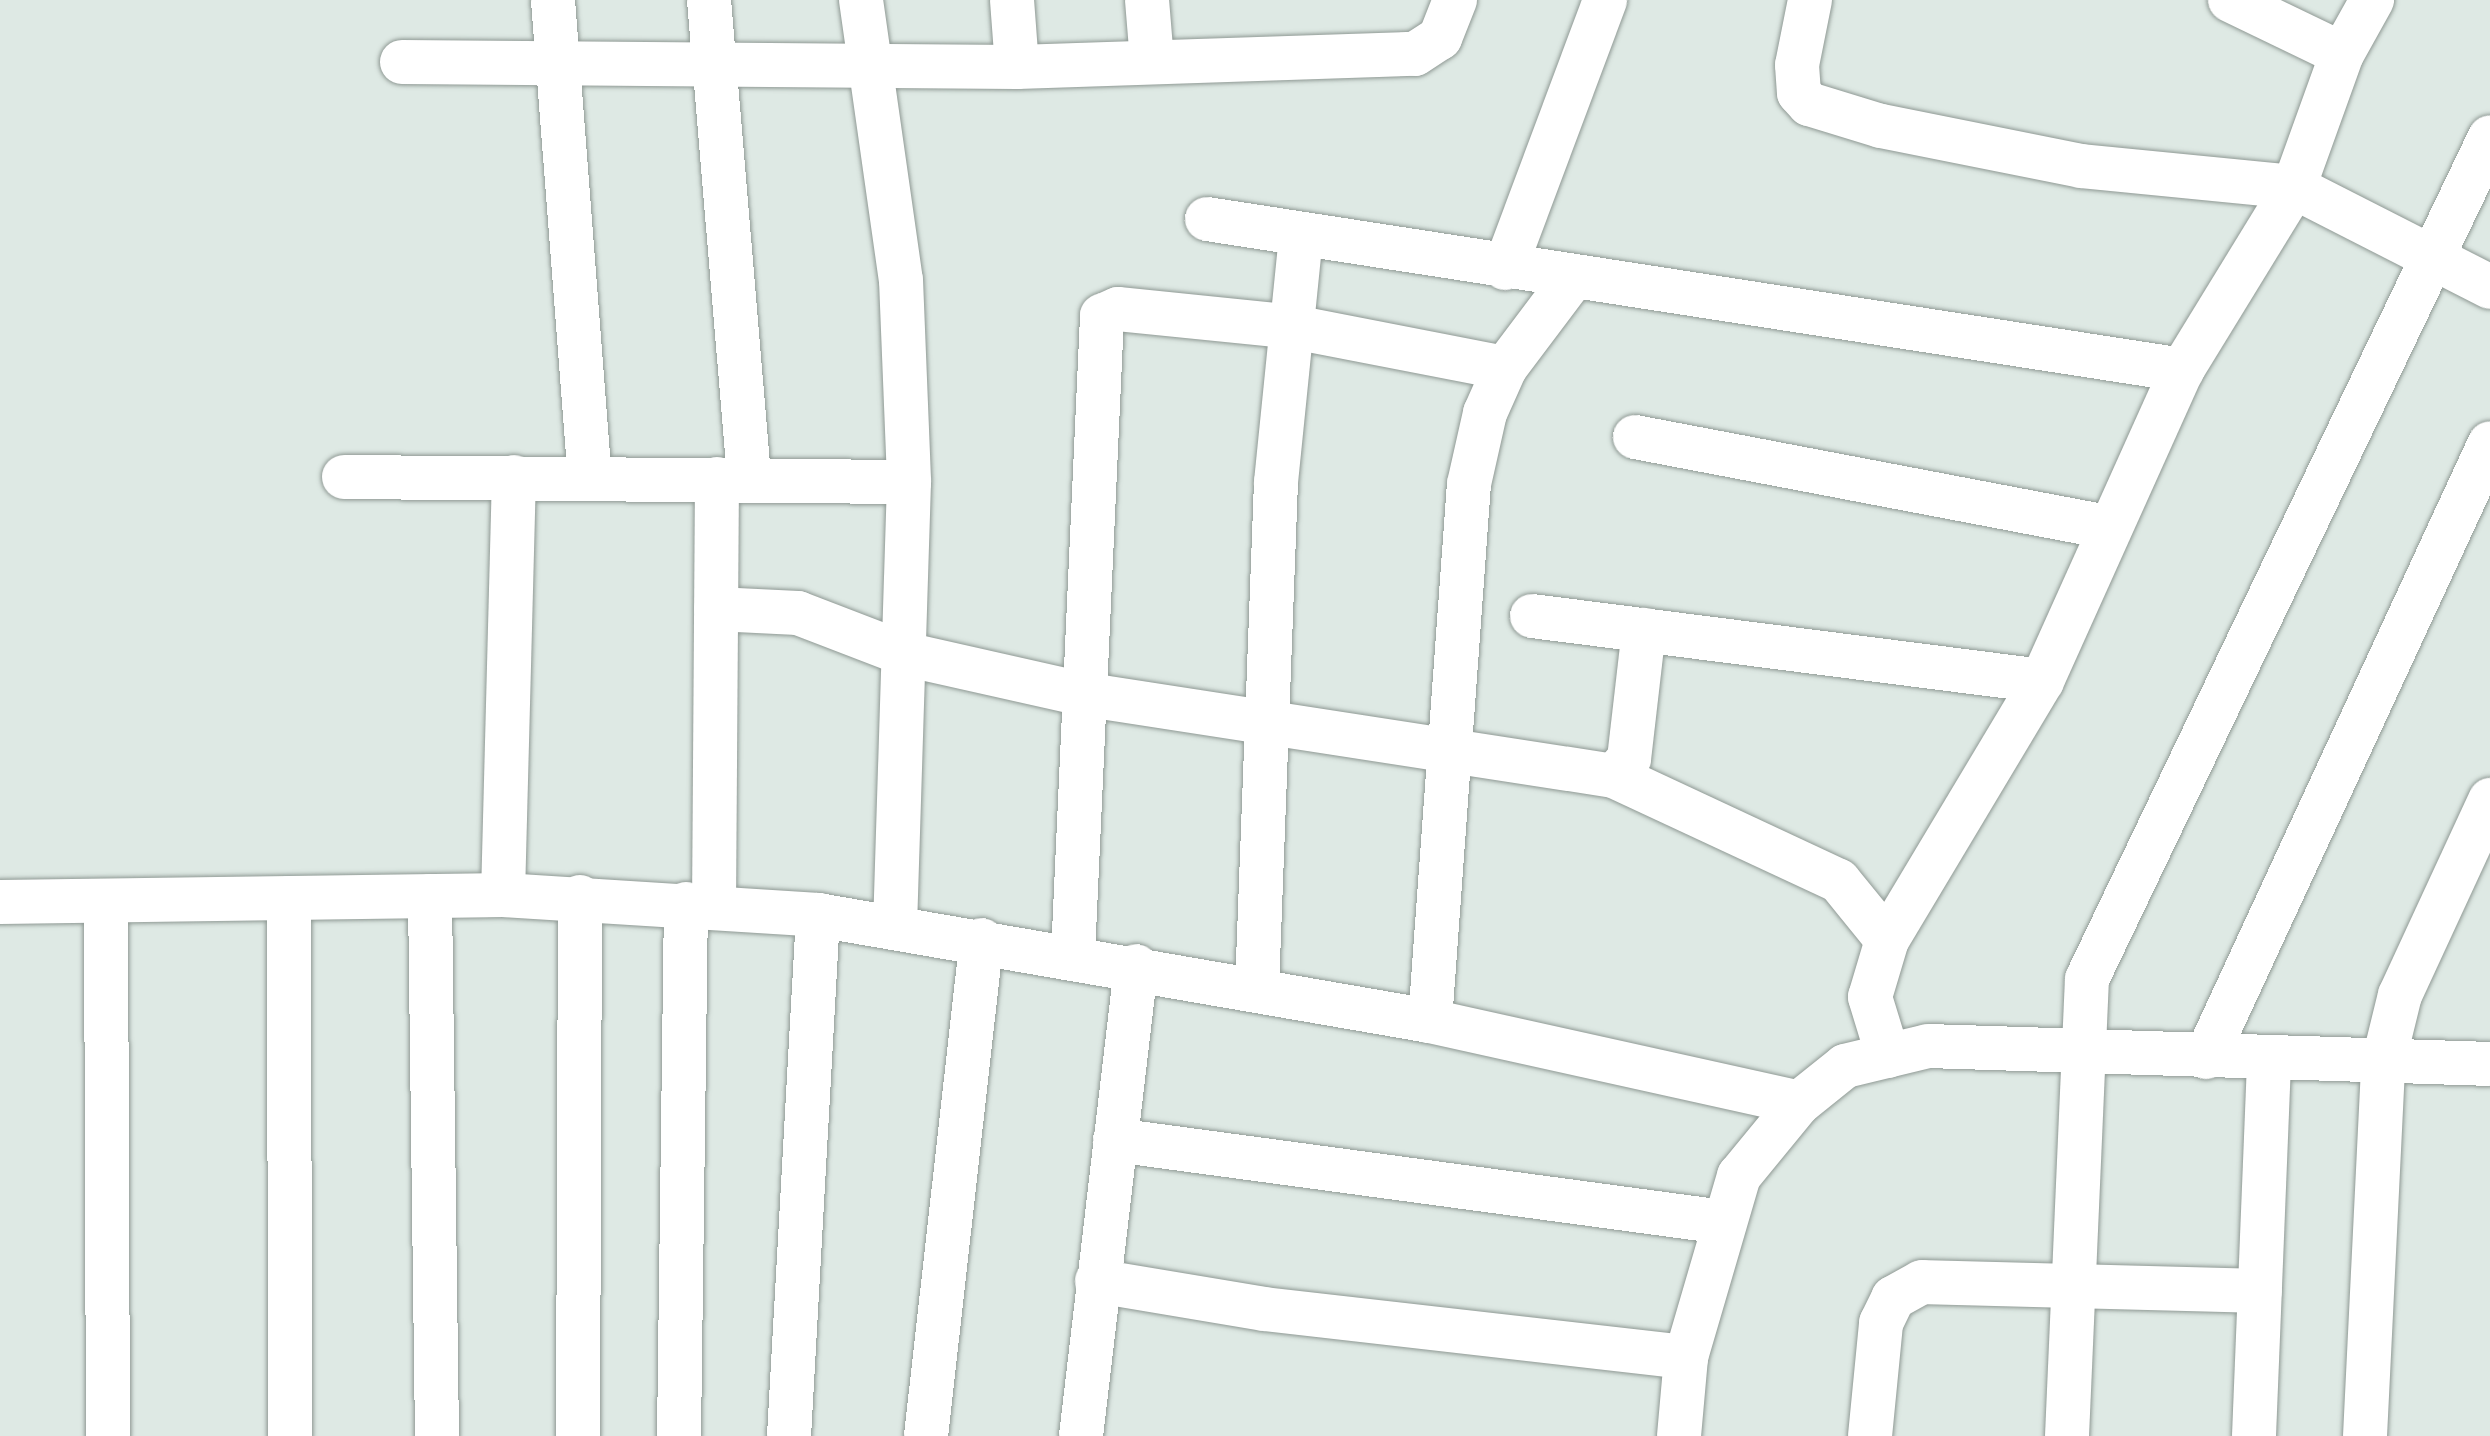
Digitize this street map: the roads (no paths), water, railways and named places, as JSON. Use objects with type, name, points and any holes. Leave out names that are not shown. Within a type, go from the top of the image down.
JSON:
[{"type":"street","points":[[553,0],[562,63],[590,478]]},
{"type":"street","points":[[679,1436],[700,906],[716,609],[733,479],[717,65],[709,0]]},
{"type":"street","points":[[861,0],[901,280],[909,482],[895,928]]},
{"type":"street","points":[[1012,0],[1017,67]]},
{"type":"street","points":[[1147,0],[1152,61]]},
{"type":"street","points":[[402,62],[1017,67],[1415,54],[1440,38],[1455,0]]},
{"type":"street","points":[[1505,268],[1605,0]]},
{"type":"street","points":[[1810,0],[1797,65],[1799,93],[1809,104],[2081,166],[2294,187],[2490,287]]},
{"type":"street","points":[[2230,0],[2342,54]]},
{"type":"street","points":[[1888,1056],[1870,997],[1887,940],[2042,681],[2108,527],[2182,370],[2294,187],[2342,54],[2372,0]]},
{"type":"street","points":[[2067,1436],[2087,979],[2130,880],[2490,137]]},
{"type":"street","points":[[1207,219],[1572,279],[2182,370]]},
{"type":"street","points":[[1257,988],[1262,724],[1276,482],[1301,234]]},
{"type":"street","points":[[1430,1021],[1453,752],[1469,484],[1485,413],[1505,368],[1572,279]]},
{"type":"street","points":[[1073,955],[1082,694],[1102,316],[1118,309],[1294,327],[1505,368]]},
{"type":"street","points":[[1635,437],[2108,527]]},
{"type":"street","points":[[2206,1057],[2490,443]]},
{"type":"street","points":[[344,477],[909,482]]},
{"type":"street","points":[[503,895],[514,477]]},
{"type":"street","points":[[716,609],[798,613],[905,654],[1082,694],[1614,776],[1839,881],[1887,940]]},
{"type":"street","points":[[1532,616],[2042,681]]},
{"type":"street","points":[[1614,776],[1629,759],[1644,630]]},
{"type":"street","points":[[2365,1436],[2383,1064],[2405,981],[2490,800]]},
{"type":"street","points":[[0,902],[503,895],[580,897],[818,915],[1073,955],[1430,1021],[1799,1103]]},
{"type":"street","points":[[430,896],[437,1436]]},
{"type":"street","points":[[578,1436],[580,897]]},
{"type":"street","points":[[289,898],[290,1436]]},
{"type":"street","points":[[106,901],[108,1436]]},
{"type":"street","points":[[789,1436],[818,915]]},
{"type":"street","points":[[926,1436],[982,940]]},
{"type":"street","points":[[1081,1436],[1136,966]]},
{"type":"street","points":[[1679,1436],[1686,1357],[1723,1222],[1739,1176],[1799,1103],[1845,1066],[1928,1046],[2084,1050],[2269,1061],[2490,1064]]},
{"type":"street","points":[[2254,1436],[2269,1061]]},
{"type":"street","points":[[1115,1140],[1723,1222]]},
{"type":"street","points":[[1097,1281],[1264,1309],[1686,1357]]},
{"type":"street","points":[[1870,1436],[1881,1323],[1893,1298],[1922,1282],[2260,1291]]}]
